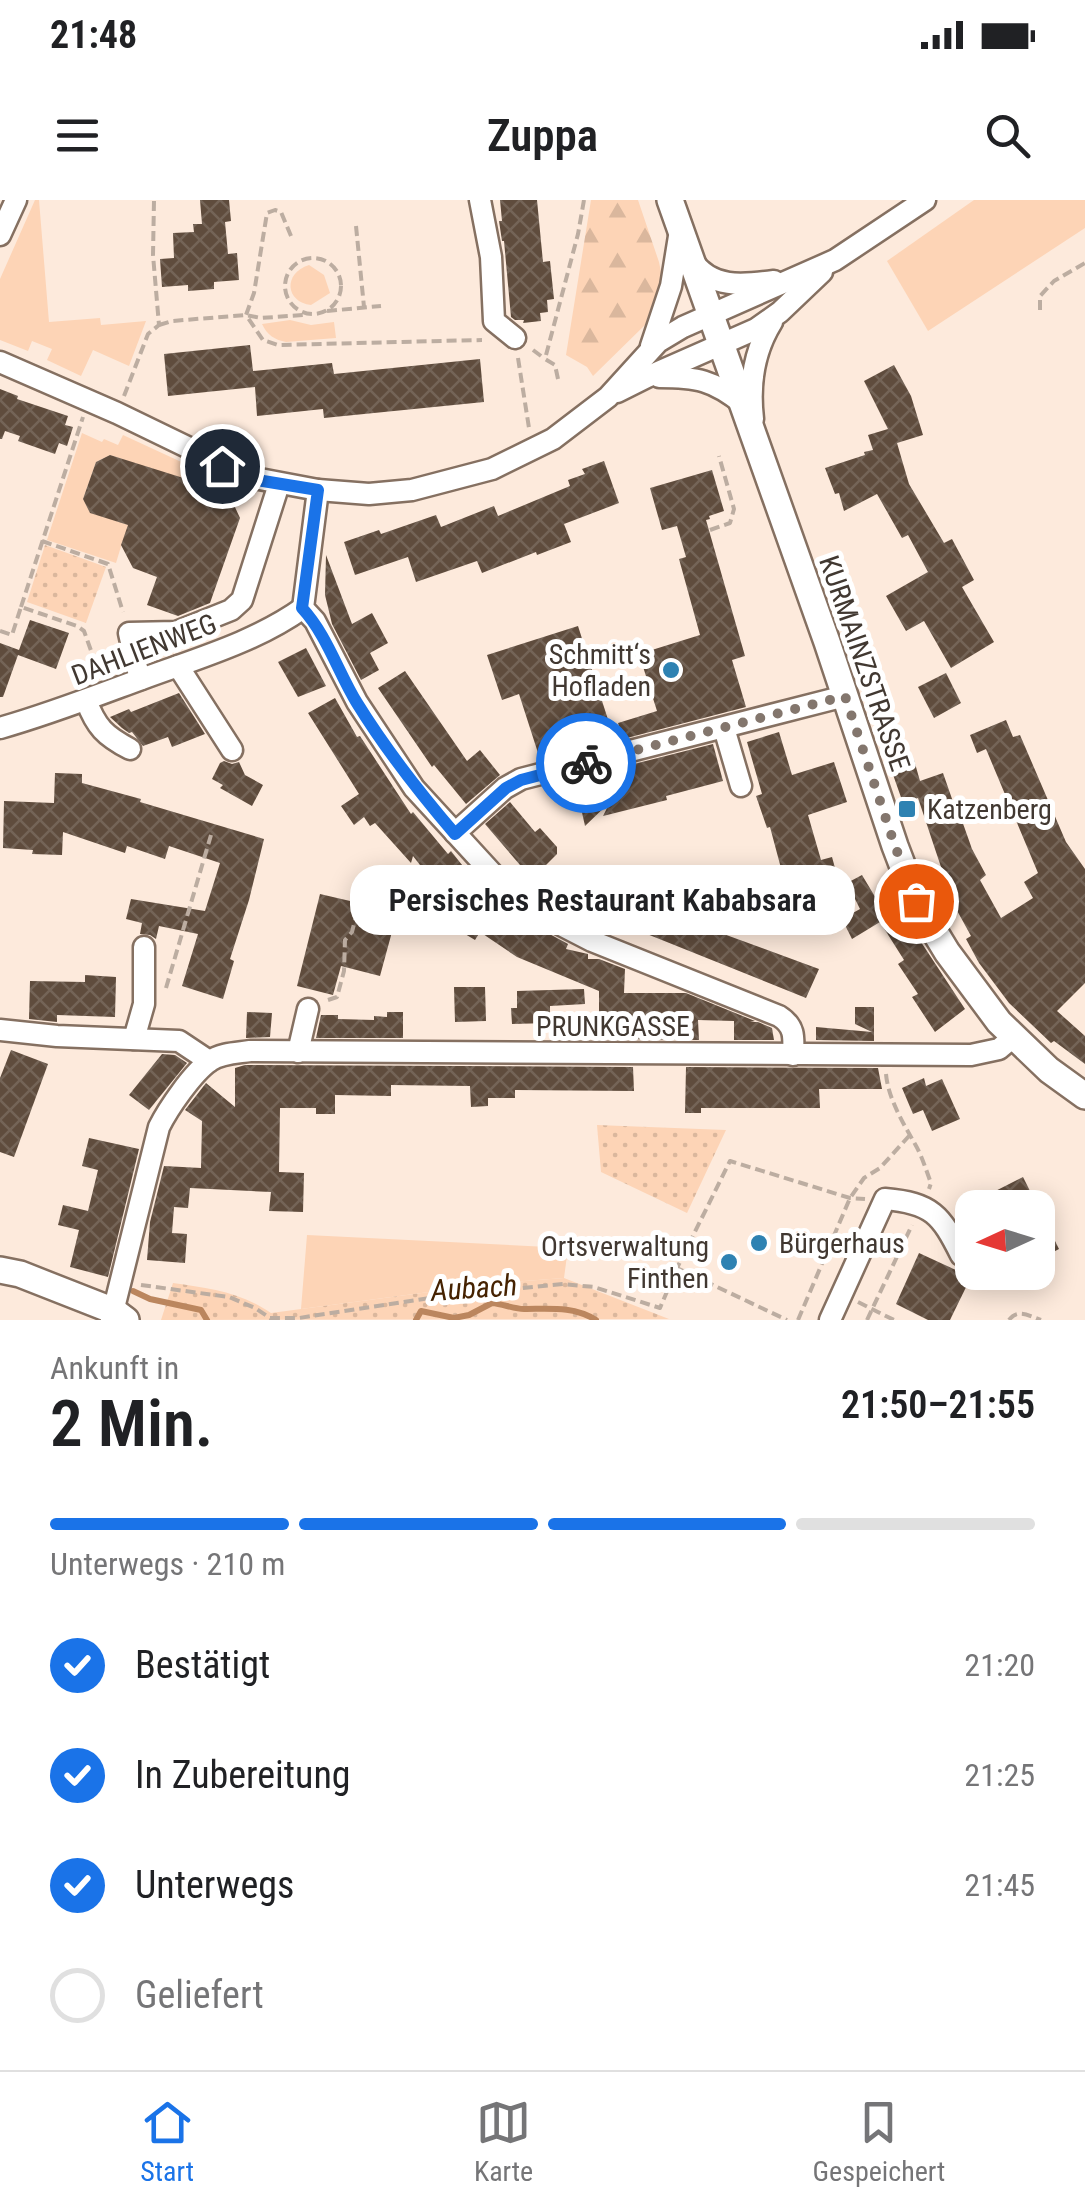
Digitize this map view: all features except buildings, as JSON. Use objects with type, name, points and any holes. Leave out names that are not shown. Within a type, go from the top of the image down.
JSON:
[{"type":"main road","name":"KURMAINZSTRASSE","points":[[670,200],[916,901],[947,952],[1013,1037],[1085,1096]]},
{"type":"main road","points":[[0,1270],[20,1274],[117,1317]]},
{"type":"street","points":[[0,235],[16,200]]},
{"type":"street","points":[[480,200],[491,257],[494,321],[515,338]]},
{"type":"street","points":[[0,362],[117,413],[230,469],[279,484],[318,490],[369,494],[412,490],[492,469],[553,439],[608,396],[650,348],[670,334],[834,260],[924,200]]},
{"type":"street","points":[[650,348],[672,286],[680,230]]},
{"type":"street","points":[[690,256],[709,278],[727,283],[791,279]]},
{"type":"street","points":[[608,396],[756,330],[834,260]]},
{"type":"street","points":[[762,455],[752,415],[752,377],[761,343],[780,312]]},
{"type":"street","points":[[648,376],[702,379],[743,405]]},
{"type":"street","points":[[141,679],[129,632],[176,632],[230,610],[242,600],[279,484]]},
{"type":"street","points":[[318,490],[302,608],[315,622],[356,702],[414,788],[503,885],[528,906],[592,940],[779,1016],[793,1030],[793,1054]]},
{"type":"street","name":"DAHLIENWEG","points":[[0,728],[55,713],[178,666],[279,625],[302,608]]},
{"type":"street","points":[[178,666],[232,750]]},
{"type":"street","points":[[455,834],[506,788],[521,780],[845,696]]},
{"type":"street","points":[[86,700],[102,731],[130,750]]},
{"type":"street","points":[[724,728],[741,786]]},
{"type":"street","points":[[134,1039],[144,1004],[144,947]]},
{"type":"street","points":[[298,1052],[310,1007]]},
{"type":"street","points":[[0,1030],[179,1041],[210,1061],[168,1109],[158,1127],[117,1317]]},
{"type":"street","name":"PRUNKGASSE","points":[[210,1061],[250,1052],[971,1056],[999,1049],[1013,1037]]},
{"type":"street","points":[[830,1320],[885,1199],[910,1201],[936,1214],[955,1245]]},
{"type":"path","points":[[154,200],[159,325]]},
{"type":"path","points":[[546,359],[584,200]]},
{"type":"path","points":[[246,316],[254,293],[267,214],[281,212],[291,236]]},
{"type":"path","points":[[356,226],[364,307]]},
{"type":"path","points":[[309,314],[293,306],[286,290],[289,272],[303,260],[322,260],[336,270],[339,297],[327,311]]},
{"type":"path","points":[[1040,310],[1040,296],[1054,281],[1085,264]]},
{"type":"path","points":[[122,400],[148,334],[172,320],[261,318],[381,306]]},
{"type":"path","points":[[246,316],[262,340],[278,345],[515,338],[555,366],[558,379]]},
{"type":"path","points":[[515,338],[530,433]]},
{"type":"path","points":[[0,631],[12,635],[84,414]]},
{"type":"path","points":[[710,530],[730,522],[734,509],[719,456]]},
{"type":"path","points":[[42,541],[108,564],[129,632]]},
{"type":"path","points":[[21,607],[84,630],[103,682]]},
{"type":"path","points":[[161,1003],[211,836]]},
{"type":"path","points":[[310,1007],[338,997],[345,940],[352,932],[364,884]]},
{"type":"path","points":[[798,1320],[850,1198],[864,1178],[880,1168],[909,1136]]},
{"type":"path","points":[[131,1284],[229,1298],[270,1318],[299,1318],[504,1288],[564,1284],[594,1287],[660,1308],[730,1161],[850,1198]]},
{"type":"path","points":[[677,1268],[787,1320]]},
{"type":"path","points":[[718,1288],[723,1279]]},
{"type":"path","points":[[872,1310],[894,1320]]},
{"type":"path","points":[[1009,1320],[1022,1312],[1040,1320]]},
{"type":"green space","points":[[35,200],[39,200],[49,322],[100,318],[101,325],[146,321],[129,366],[93,350],[81,376],[47,360],[52,349],[32,341],[28,351],[0,340],[0,279]]},
{"type":"green space","points":[[591,200],[638,200],[662,277],[661,299],[654,299],[645,325],[593,376],[587,367],[566,355]]},
{"type":"green space","points":[[974,200],[1085,200],[1085,228],[928,331],[887,261]]},
{"type":"green space","points":[[309,265],[324,275],[330,293],[311,305],[296,299],[290,287],[295,274]]},
{"type":"green space","points":[[290,320],[311,325],[334,322],[336,338],[286,342],[272,336],[262,324]]},
{"type":"green space","points":[[82,433],[118,445],[123,435],[190,466],[193,475],[190,482],[110,455],[96,462],[83,499],[90,512],[131,526],[116,563],[47,540]]},
{"type":"green space","points":[[45,545],[106,567],[86,623],[27,602]]},
{"type":"green space","points":[[597,1125],[726,1130],[687,1213],[601,1172]]},
{"type":"green space","points":[[307,1235],[568,1248],[564,1278],[301,1309]]},
{"type":"green space","points":[[564,1278],[669,1319],[161,1320],[173,1283],[236,1296],[271,1313]]},
{"type":"waterway","name":"Aubach","points":[[133,1291],[150,1299],[201,1310],[207,1320]]},
{"type":"waterway","name":"Aubach","points":[[416,1320],[421,1311],[454,1318],[492,1303],[520,1309],[570,1310],[596,1320]]},
{"type":"way so far","points":[[586,763],[845,696],[916,901]]},
{"type":"place","name":"Schmitt‘s Hofladen","points":[[671,670]]},
{"type":"place","name":"Katzenberg","points":[[907,809]]},
{"type":"place","name":"Persisches Restaurant Kababsara","points":[[916,901]]},
{"type":"place","name":"Bürgerhaus","points":[[759,1243]]},
{"type":"place","name":"Ortsverwaltung Finthen","points":[[729,1262]]},
{"type":"route","points":[[222,466],[263,481],[318,490],[302,608],[315,622],[356,702],[397,763],[455,834],[506,788],[521,780],[586,763]]}]
